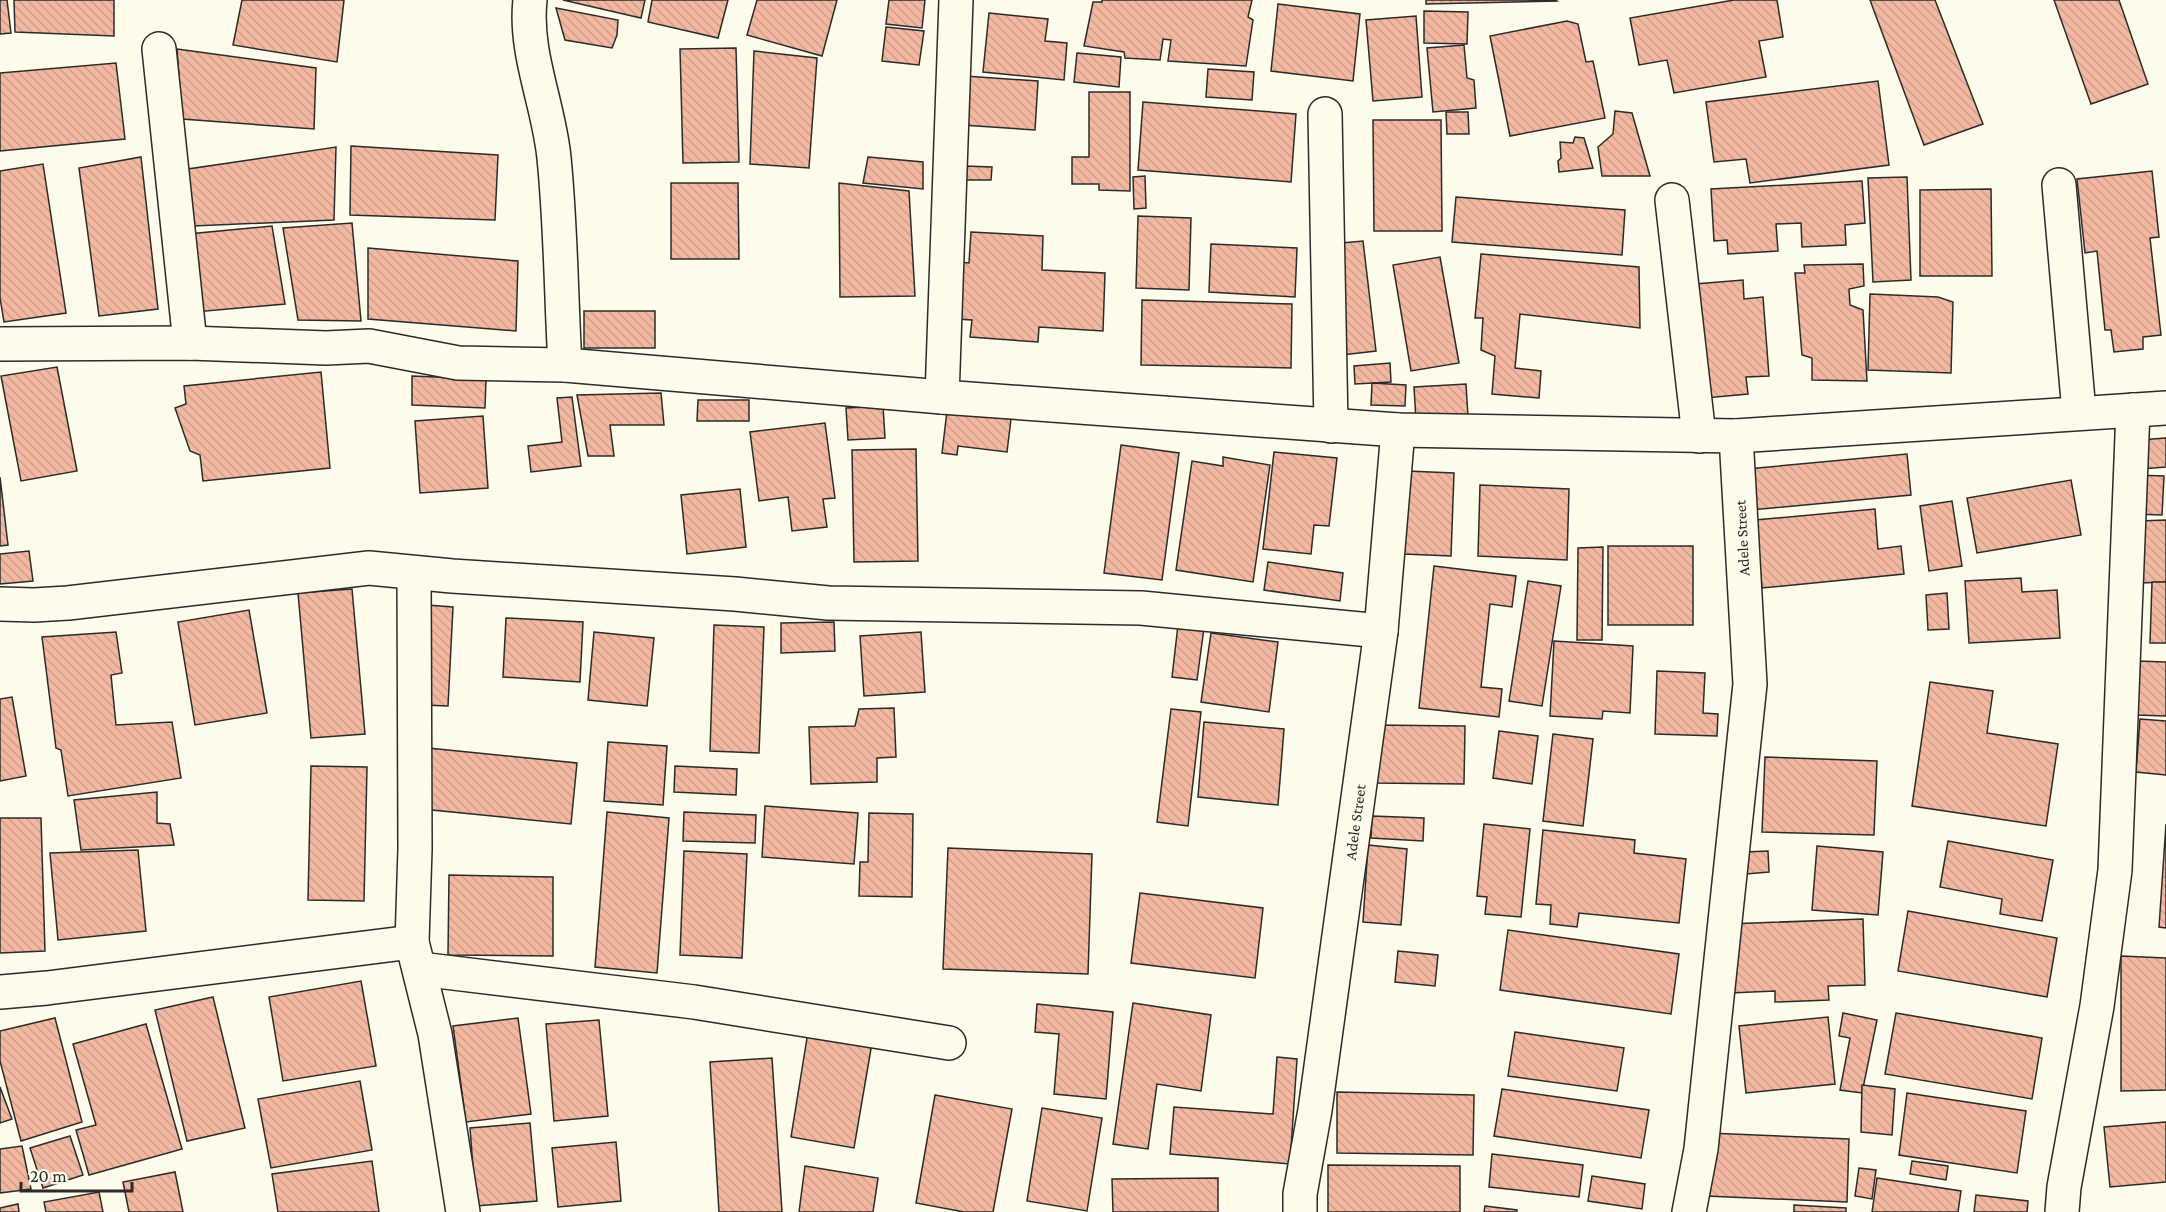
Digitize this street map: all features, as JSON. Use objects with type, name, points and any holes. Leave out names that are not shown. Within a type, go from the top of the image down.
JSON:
[{"type":"street","points":[[530,0],[528,20],[533,55],[547,111],[554,157],[565,365]]},
{"type":"street","points":[[942,397],[956,0]]},
{"type":"street","points":[[159,50],[190,344]]},
{"type":"street","points":[[1325,114],[1331,426]]},
{"type":"street","points":[[2059,185],[2079,412]]},
{"type":"street","points":[[1672,200],[1699,436]]},
{"type":"street","points":[[0,344],[190,344],[326,348],[369,346],[458,363],[565,365],[942,397],[1398,430],[1736,436],[2166,408]]},
{"type":"street","points":[[2062,1212],[2064,1187],[2097,1006],[2115,870],[2133,410]]},
{"type":"street","name":"Adele Street","points":[[1300,1212],[1300,1194],[1315,1110],[1381,631],[1398,430]]},
{"type":"street","name":"Adele Street","points":[[1689,1212],[1701,1149],[1750,684],[1736,436]]},
{"type":"street","points":[[0,604],[68,603],[369,568],[735,594],[828,603],[1141,608],[1381,631]]},
{"type":"street","points":[[414,573],[416,956],[435,1034],[463,1212]]},
{"type":"street","points":[[0,992],[416,956],[949,1042]]},
{"type":"building","points":[[0,0],[7,0],[11,33],[0,34]]},
{"type":"building","points":[[14,0],[114,0],[114,36],[15,32]]},
{"type":"building","points":[[242,0],[344,0],[337,62],[233,45]]},
{"type":"building","points":[[563,0],[645,0],[641,18]]},
{"type":"building","points":[[652,0],[728,0],[718,38],[648,22]]},
{"type":"building","points":[[757,0],[837,0],[822,56],[747,35]]},
{"type":"building","points":[[889,0],[925,0],[922,28],[886,24]]},
{"type":"building","points":[[1102,0],[1252,0],[1248,17],[1253,20],[1246,66],[1168,61],[1171,40],[1163,39],[1160,60],[1125,58],[1124,52],[1084,46],[1093,2],[1102,2]]},
{"type":"building","points":[[1426,0],[1556,0],[1557,1],[1426,4]]},
{"type":"building","points":[[1734,0],[1777,0],[1783,37],[1759,41],[1766,77],[1674,93],[1667,60],[1639,65],[1630,18]]},
{"type":"building","points":[[1870,0],[1935,0],[1983,124],[1924,145]]},
{"type":"building","points":[[2054,0],[2119,0],[2148,84],[2091,104]]},
{"type":"building","points":[[1278,4],[1360,14],[1353,81],[1271,71]]},
{"type":"building","points":[[556,8],[618,20],[617,35],[612,48],[565,40]]},
{"type":"building","points":[[1424,11],[1468,12],[1467,44],[1424,43]]},
{"type":"building","points":[[989,13],[1048,19],[1045,41],[1067,43],[1064,80],[983,72]]},
{"type":"building","points":[[1416,16],[1422,97],[1373,101],[1366,20]]},
{"type":"building","points":[[1567,21],[1578,24],[1586,62],[1593,61],[1605,118],[1510,136],[1490,36]]},
{"type":"building","points":[[886,27],[924,31],[919,65],[882,61]]},
{"type":"building","points":[[1464,45],[1467,78],[1474,80],[1476,108],[1433,112],[1427,48]]},
{"type":"building","points":[[736,48],[739,162],[683,163],[680,49]]},
{"type":"building","points":[[177,49],[316,68],[314,129],[182,119]]},
{"type":"building","points":[[754,51],[817,58],[809,168],[750,164]]},
{"type":"building","points":[[1077,53],[1121,57],[1119,87],[1074,82]]},
{"type":"building","points":[[116,63],[125,139],[0,151],[0,73]]},
{"type":"building","points":[[1208,69],[1254,72],[1252,100],[1206,97]]},
{"type":"building","points":[[965,76],[1038,81],[1035,130],[962,125]]},
{"type":"building","points":[[1878,81],[1889,165],[1750,183],[1746,159],[1714,162],[1706,102]]},
{"type":"building","points":[[1089,92],[1130,92],[1130,191],[1099,190],[1099,184],[1072,184],[1072,157],[1089,157]]},
{"type":"building","points":[[1143,102],[1296,114],[1291,182],[1138,170]]},
{"type":"building","points":[[1615,111],[1632,113],[1650,176],[1602,176],[1598,147],[1613,134]]},
{"type":"building","points":[[1446,112],[1468,112],[1469,134],[1447,134]]},
{"type":"building","points":[[1373,120],[1441,120],[1442,231],[1374,231]]},
{"type":"building","points":[[1575,137],[1584,138],[1593,168],[1559,172],[1560,142],[1573,143]]},
{"type":"building","points":[[351,146],[498,155],[495,220],[350,215]]},
{"type":"building","points":[[336,147],[334,220],[193,226],[188,169]]},
{"type":"building","points":[[141,157],[158,309],[99,316],[79,168]]},
{"type":"building","points":[[868,157],[923,162],[923,189],[863,183]]},
{"type":"building","points":[[43,164],[66,313],[4,322],[0,298],[0,171]]},
{"type":"building","points":[[964,166],[992,167],[991,180],[964,180]]},
{"type":"building","points":[[2152,171],[2159,237],[2150,238],[2161,335],[2143,337],[2143,349],[2114,352],[2111,330],[2105,330],[2097,251],[2085,253],[2077,179]]},
{"type":"building","points":[[1145,176],[1146,208],[1134,209],[1133,177]]},
{"type":"building","points":[[1907,177],[1911,280],[1873,282],[1868,178]]},
{"type":"building","points":[[1862,181],[1865,223],[1845,225],[1846,245],[1802,247],[1801,223],[1776,224],[1778,251],[1728,254],[1727,240],[1714,241],[1711,189]]},
{"type":"building","points":[[671,183],[738,183],[739,259],[671,259]]},
{"type":"building","points":[[839,183],[909,191],[915,296],[840,297]]},
{"type":"building","points":[[1991,189],[1992,276],[1920,276],[1920,190]]},
{"type":"building","points":[[1456,197],[1625,210],[1622,255],[1452,242]]},
{"type":"building","points":[[1138,216],[1191,218],[1189,290],[1136,288]]},
{"type":"building","points":[[352,223],[361,321],[298,320],[283,228]]},
{"type":"building","points":[[272,226],[285,304],[195,312],[188,234]]},
{"type":"building","points":[[971,232],[1043,236],[1042,270],[1105,273],[1103,331],[1039,327],[1038,342],[970,337],[972,320],[957,319],[960,262],[969,263]]},
{"type":"building","points":[[1363,241],[1376,351],[1342,355],[1330,244]]},
{"type":"building","points":[[1211,244],[1297,248],[1295,297],[1209,292]]},
{"type":"building","points":[[368,248],[518,261],[516,331],[368,319]]},
{"type":"building","points":[[1481,254],[1639,267],[1640,328],[1520,314],[1515,368],[1541,371],[1539,398],[1492,394],[1495,356],[1481,350],[1483,318],[1475,318]]},
{"type":"building","points":[[1440,257],[1459,363],[1411,371],[1393,265]]},
{"type":"building","points":[[1863,264],[1864,286],[1849,289],[1850,305],[1863,310],[1867,381],[1812,380],[1812,358],[1802,355],[1795,273],[1805,273],[1804,265]]},
{"type":"building","points":[[1743,280],[1744,299],[1763,297],[1769,376],[1746,377],[1748,394],[1705,398],[1695,284]]},
{"type":"building","points":[[1870,294],[1938,297],[1953,302],[1951,373],[1868,370]]},
{"type":"building","points":[[1142,300],[1292,304],[1291,368],[1141,365]]},
{"type":"building","points":[[584,311],[655,311],[655,348],[584,348]]},
{"type":"building","points":[[1390,363],[1391,382],[1355,384],[1354,366]]},
{"type":"building","points":[[57,367],[77,471],[21,481],[1,376]]},
{"type":"building","points":[[321,372],[330,468],[203,481],[200,455],[190,451],[175,408],[186,404],[184,386]]},
{"type":"building","points":[[412,376],[486,379],[485,408],[412,405]]},
{"type":"building","points":[[1372,383],[1406,385],[1405,406],[1371,405]]},
{"type":"building","points":[[1466,384],[1468,417],[1416,420],[1414,387]]},
{"type":"building","points":[[661,393],[664,425],[610,425],[614,456],[588,456],[577,395]]},
{"type":"building","points":[[572,397],[581,466],[531,472],[528,446],[562,442],[557,398]]},
{"type":"building","points":[[698,400],[749,400],[749,421],[697,421]]},
{"type":"building","points":[[883,406],[885,438],[848,440],[846,408]]},
{"type":"building","points":[[947,411],[1011,419],[1007,452],[958,446],[957,455],[942,453]]},
{"type":"building","points":[[483,416],[488,488],[420,493],[415,421]]},
{"type":"building","points":[[825,423],[835,498],[823,499],[827,527],[792,531],[788,497],[759,501],[750,432]]},
{"type":"building","points":[[2166,438],[2166,467],[2141,469],[2139,440]]},
{"type":"building","points":[[1121,445],[1179,453],[1162,580],[1104,573]]},
{"type":"building","points":[[916,449],[918,561],[854,562],[852,450]]},
{"type":"building","points":[[1274,452],[1337,458],[1329,526],[1314,525],[1311,554],[1263,549]]},
{"type":"building","points":[[1907,454],[1911,495],[1751,510],[1747,469]]},
{"type":"building","points":[[1223,457],[1270,465],[1253,582],[1176,570],[1192,461],[1223,466]]},
{"type":"building","points":[[1407,471],[1454,473],[1451,556],[1404,554]]},
{"type":"building","points":[[2135,475],[2164,476],[2162,515],[2134,514]]},
{"type":"building","points":[[0,477],[8,545],[0,546]]},
{"type":"building","points":[[2071,480],[2081,535],[1977,553],[1967,498]]},
{"type":"building","points":[[1480,485],[1569,489],[1567,560],[1478,556]]},
{"type":"building","points":[[740,489],[746,547],[687,554],[681,495]]},
{"type":"building","points":[[1952,501],[1962,566],[1929,571],[1920,506]]},
{"type":"building","points":[[1875,509],[1878,549],[1901,546],[1904,574],[1762,588],[1755,520]]},
{"type":"building","points":[[2166,520],[2166,582],[2141,583],[2139,521]]},
{"type":"building","points":[[1608,546],[1693,546],[1693,625],[1608,625]]},
{"type":"building","points":[[1603,547],[1602,640],[1577,640],[1578,548]]},
{"type":"building","points":[[29,551],[33,581],[0,584],[0,554]]},
{"type":"building","points":[[1268,562],[1343,573],[1340,601],[1264,590]]},
{"type":"building","points":[[1434,566],[1516,576],[1512,607],[1490,604],[1481,687],[1502,689],[1499,717],[1419,708]]},
{"type":"building","points":[[2021,578],[2022,592],[2057,590],[2060,638],[1969,643],[1965,581]]},
{"type":"building","points":[[1528,581],[1561,586],[1542,706],[1509,701]]},
{"type":"building","points":[[2152,582],[2166,582],[2166,643],[2150,643]]},
{"type":"building","points":[[352,589],[365,734],[311,738],[298,593]]},
{"type":"building","points":[[1947,593],[1949,629],[1928,630],[1926,595]]},
{"type":"building","points":[[427,605],[453,607],[448,706],[423,705]]},
{"type":"building","points":[[249,610],[267,713],[195,725],[178,622]]},
{"type":"building","points":[[506,618],[583,622],[580,682],[503,677]]},
{"type":"building","points":[[834,622],[835,651],[781,653],[781,623]]},
{"type":"building","points":[[714,625],[764,627],[759,753],[710,751]]},
{"type":"building","points":[[1178,625],[1204,628],[1197,680],[1172,677]]},
{"type":"building","points":[[116,632],[122,673],[111,675],[116,725],[172,722],[181,778],[68,796],[61,750],[56,748],[42,637]]},
{"type":"building","points":[[594,632],[654,638],[647,706],[588,700]]},
{"type":"building","points":[[921,632],[925,692],[864,696],[860,636]]},
{"type":"building","points":[[1211,633],[1278,642],[1269,712],[1201,702]]},
{"type":"building","points":[[1554,641],[1633,646],[1630,713],[1603,711],[1602,719],[1550,716]]},
{"type":"building","points":[[2137,661],[2166,662],[2166,716],[2136,715]]},
{"type":"building","points":[[1657,671],[1705,673],[1703,713],[1718,714],[1717,736],[1655,734]]},
{"type":"building","points":[[1930,682],[1993,691],[1987,733],[2058,744],[2046,826],[1912,806]]},
{"type":"building","points":[[12,697],[26,776],[0,781],[0,699]]},
{"type":"building","points":[[894,708],[896,757],[877,758],[877,782],[811,784],[809,727],[855,726],[859,709]]},
{"type":"building","points":[[1171,709],[1201,712],[1188,826],[1157,822]]},
{"type":"building","points":[[2140,719],[2166,721],[2166,775],[2136,772]]},
{"type":"building","points":[[1204,722],[1284,729],[1278,805],[1198,797]]},
{"type":"building","points":[[1372,725],[1465,726],[1464,784],[1372,783]]},
{"type":"building","points":[[1499,731],[1538,736],[1532,784],[1493,778]]},
{"type":"building","points":[[1553,734],[1593,739],[1583,826],[1543,821]]},
{"type":"building","points":[[608,742],[667,746],[663,805],[604,801]]},
{"type":"building","points":[[428,748],[577,763],[571,824],[422,809]]},
{"type":"building","points":[[1765,757],[1877,761],[1874,835],[1762,832]]},
{"type":"building","points":[[311,766],[367,767],[364,901],[308,900]]},
{"type":"building","points":[[675,766],[737,769],[736,795],[674,792]]},
{"type":"building","points":[[157,792],[157,823],[170,824],[174,845],[81,850],[74,800]]},
{"type":"building","points":[[765,806],[858,813],[854,864],[762,857]]},
{"type":"building","points":[[607,812],[669,818],[657,973],[595,967]]},
{"type":"building","points":[[684,812],[756,815],[755,843],[683,841]]},
{"type":"building","points":[[869,813],[913,814],[912,897],[859,896],[860,862],[868,862]]},
{"type":"building","points":[[1372,816],[1424,818],[1423,841],[1371,838]]},
{"type":"building","points":[[0,818],[41,818],[45,951],[0,953]]},
{"type":"building","points":[[1484,824],[1530,829],[1521,917],[1485,914],[1487,897],[1477,896]]},
{"type":"building","points":[[2166,824],[2166,928],[2159,927]]},
{"type":"building","points":[[1543,830],[1635,840],[1634,853],[1686,859],[1679,923],[1579,913],[1577,927],[1550,924],[1551,905],[1536,904]]},
{"type":"building","points":[[1948,841],[2053,860],[2042,921],[2000,914],[2002,899],[1940,887]]},
{"type":"building","points":[[1368,845],[1407,849],[1401,925],[1363,922]]},
{"type":"building","points":[[1817,846],[1883,852],[1878,915],[1812,910]]},
{"type":"building","points":[[948,848],[1092,854],[1088,974],[943,969]]},
{"type":"building","points":[[138,850],[146,931],[58,940],[50,853]]},
{"type":"building","points":[[684,851],[747,854],[742,958],[680,955]]},
{"type":"building","points":[[1768,851],[1769,872],[1746,874],[1745,852]]},
{"type":"building","points":[[449,875],[553,877],[553,956],[448,955]]},
{"type":"building","points":[[1140,893],[1263,908],[1255,978],[1131,963]]},
{"type":"building","points":[[1908,911],[2057,938],[2047,997],[1898,971]]},
{"type":"building","points":[[1863,919],[1865,985],[1828,986],[1829,1000],[1775,1002],[1775,991],[1730,993],[1727,924]]},
{"type":"building","points":[[1508,930],[1679,954],[1671,1014],[1500,990]]},
{"type":"building","points":[[1398,951],[1438,955],[1435,986],[1395,982]]},
{"type":"building","points":[[2121,956],[2166,958],[2166,1090],[2121,1091]]},
{"type":"building","points":[[361,981],[376,1066],[283,1081],[269,997]]},
{"type":"building","points":[[213,997],[245,1128],[187,1141],[155,1010]]},
{"type":"building","points":[[1133,1003],[1211,1015],[1201,1091],[1157,1084],[1148,1149],[1113,1144]]},
{"type":"building","points":[[1037,1004],[1113,1012],[1106,1099],[1054,1094],[1059,1034],[1035,1032]]},
{"type":"building","points":[[1843,1013],[1877,1020],[1862,1093],[1840,1090],[1850,1038],[1839,1036]]},
{"type":"building","points":[[1896,1013],[2042,1038],[2032,1099],[1885,1074]]},
{"type":"building","points":[[1828,1017],[1835,1084],[1746,1093],[1739,1026]]},
{"type":"building","points":[[55,1018],[82,1122],[21,1141],[0,1061],[0,1031]]},
{"type":"building","points":[[518,1018],[531,1114],[466,1122],[453,1026]]},
{"type":"building","points":[[599,1020],[608,1116],[554,1121],[546,1024]]},
{"type":"building","points":[[146,1024],[182,1149],[89,1175],[76,1130],[96,1125],[73,1044]]},
{"type":"building","points":[[808,1032],[872,1043],[854,1148],[791,1137]]},
{"type":"building","points":[[1515,1032],[1624,1048],[1617,1091],[1508,1076]]},
{"type":"building","points":[[1277,1057],[1297,1059],[1290,1164],[1170,1154],[1174,1107],[1273,1114]]},
{"type":"building","points":[[772,1058],[782,1212],[719,1212],[710,1062]]},
{"type":"building","points":[[360,1081],[372,1150],[271,1168],[258,1099]]},
{"type":"building","points":[[1862,1085],[1895,1089],[1892,1135],[1861,1132]]},
{"type":"building","points":[[0,1087],[12,1119],[0,1123]]},
{"type":"building","points":[[1502,1089],[1649,1110],[1641,1158],[1494,1136]]},
{"type":"building","points":[[1337,1092],[1474,1095],[1473,1155],[1337,1153]]},
{"type":"building","points":[[1907,1093],[2026,1111],[2017,1173],[1899,1155]]},
{"type":"building","points":[[935,1095],[1012,1109],[993,1212],[964,1212],[916,1203]]},
{"type":"building","points":[[1042,1108],[1102,1118],[1087,1211],[1027,1201]]},
{"type":"building","points":[[2166,1122],[2166,1182],[2110,1187],[2104,1127]]},
{"type":"building","points":[[530,1123],[537,1201],[476,1206],[470,1128]]},
{"type":"building","points":[[1708,1133],[1849,1139],[1847,1202],[1706,1196]]},
{"type":"building","points":[[70,1136],[83,1175],[43,1188],[30,1148]]},
{"type":"building","points":[[616,1142],[621,1201],[558,1207],[552,1148]]},
{"type":"building","points":[[22,1146],[31,1189],[0,1193],[0,1149]]},
{"type":"building","points":[[1492,1154],[1583,1165],[1579,1197],[1489,1187]]},
{"type":"building","points":[[372,1161],[379,1212],[278,1212],[272,1174]]},
{"type":"building","points":[[1912,1161],[1948,1166],[1946,1180],[1910,1174]]},
{"type":"building","points":[[1328,1165],[1460,1166],[1460,1212],[1328,1212]]},
{"type":"building","points":[[805,1166],[878,1178],[873,1212],[799,1212]]},
{"type":"building","points":[[1859,1168],[1876,1170],[1872,1199],[1855,1196]]},
{"type":"building","points":[[175,1172],[183,1212],[129,1212],[123,1182]]},
{"type":"building","points":[[1592,1176],[1645,1184],[1642,1209],[1588,1201]]},
{"type":"building","points":[[1218,1178],[1218,1212],[1113,1212],[1112,1179]]},
{"type":"building","points":[[1877,1178],[1961,1191],[1958,1212],[1872,1212]]},
{"type":"building","points":[[99,1192],[103,1212],[46,1212],[44,1202]]},
{"type":"building","points":[[1976,1195],[2028,1201],[2027,1212],[1974,1212]]},
{"type":"building","points":[[18,1204],[19,1212],[0,1212],[0,1208]]},
{"type":"building","points":[[1794,1205],[1846,1208],[1846,1212],[1794,1212]]},
{"type":"building","points":[[1485,1206],[1517,1210],[1517,1212],[1484,1212]]}]
